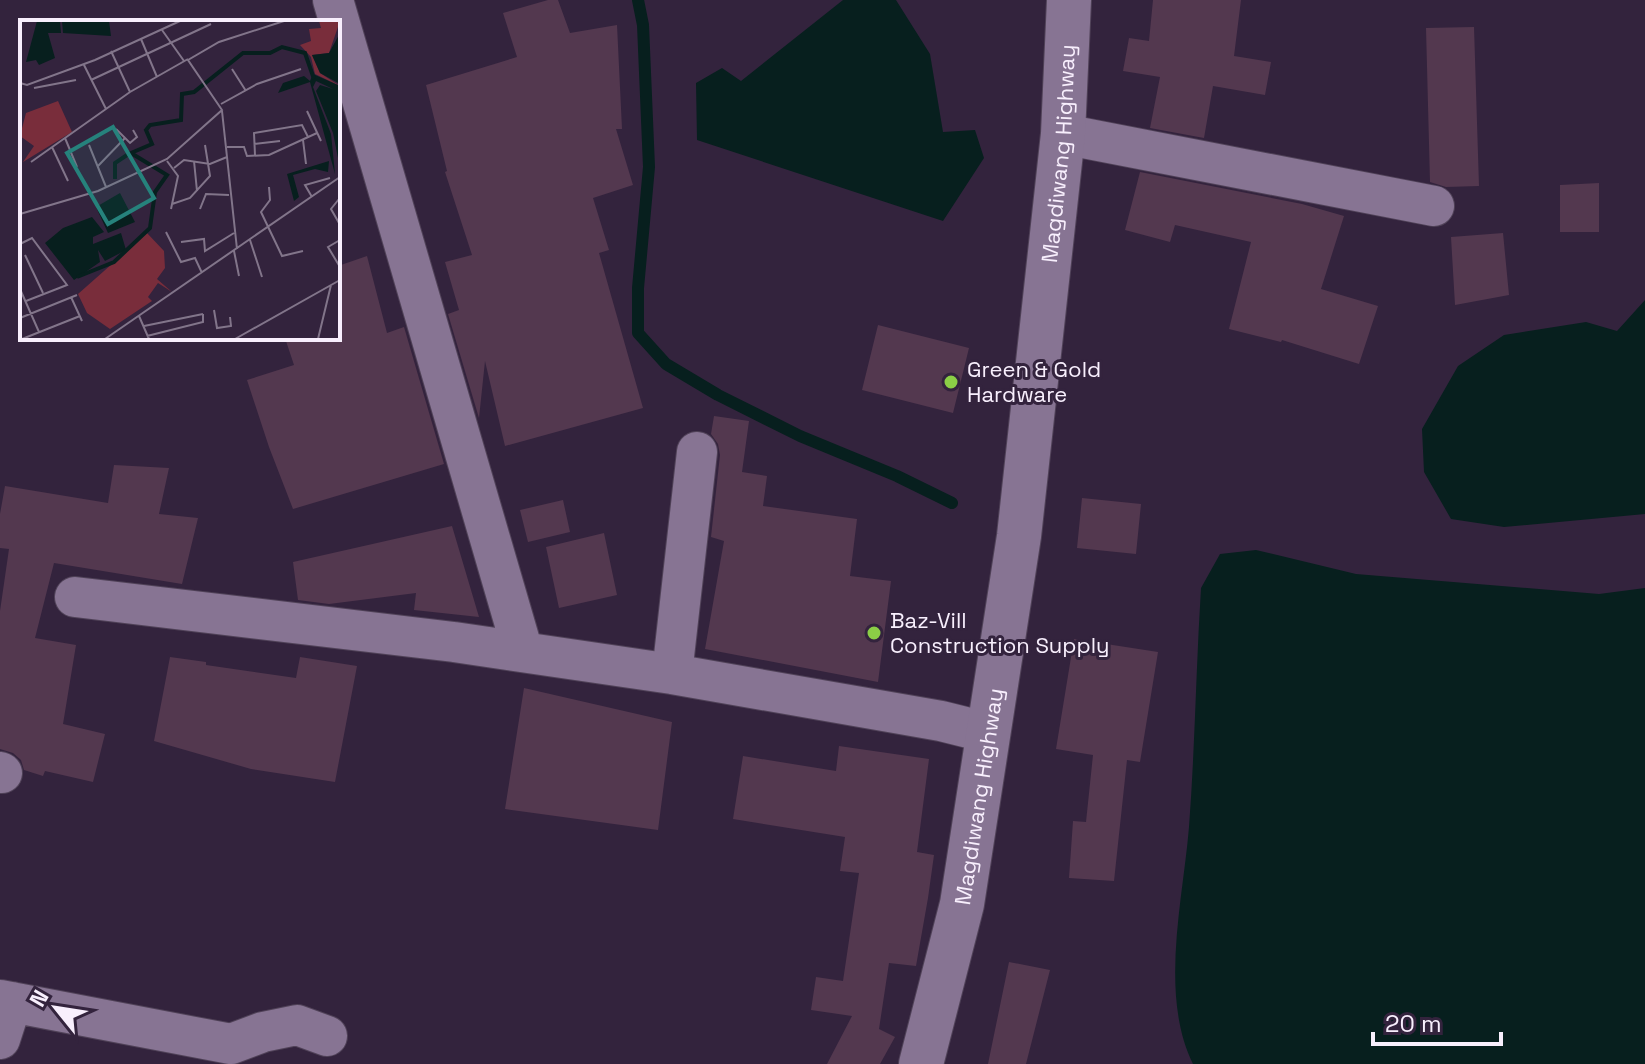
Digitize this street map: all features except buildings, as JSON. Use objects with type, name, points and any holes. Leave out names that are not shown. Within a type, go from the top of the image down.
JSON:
[{"type":"main road","name":"Magdiwang Highway","points":[[921,1064],[962,904],[1019,536],[1063,134],[1069,0]]},
{"type":"street","points":[[333,0],[336,20]]},
{"type":"street","points":[[340,41],[348,87],[523,652]]},
{"type":"street","points":[[1063,134],[1434,206]]},
{"type":"street","points":[[672,674],[697,452]]},
{"type":"street","points":[[75,597],[454,642],[672,674],[941,721],[989,733]]},
{"type":"street","points":[[3,1026],[231,1044],[263,1032],[297,1025],[327,1036]]},
{"type":"shaded area","points":[[843,0],[896,0],[930,54],[943,132],[975,130],[984,158],[943,221],[697,140],[696,83],[722,68],[741,81]]},
{"type":"shaded area","points":[[1645,300],[1645,514],[1504,527],[1451,519],[1424,472],[1422,429],[1458,366],[1504,335],[1586,322],[1617,331]]},
{"type":"shaded area","points":[[1256,550],[1356,574],[1599,594],[1645,588],[1645,1064],[1193,1064],[1183,1037],[1175,978],[1191,797],[1201,588],[1220,554]]},
{"type":"waterway","points":[[638,0],[643,25],[649,167],[638,288],[638,333],[666,364],[718,395],[800,436],[897,476],[952,503]]},
{"type":"place","name":"Green & Gold Hardware","points":[[951,382]]},
{"type":"place","name":"Baz-Vill Construction Supply","points":[[874,633]]}]
